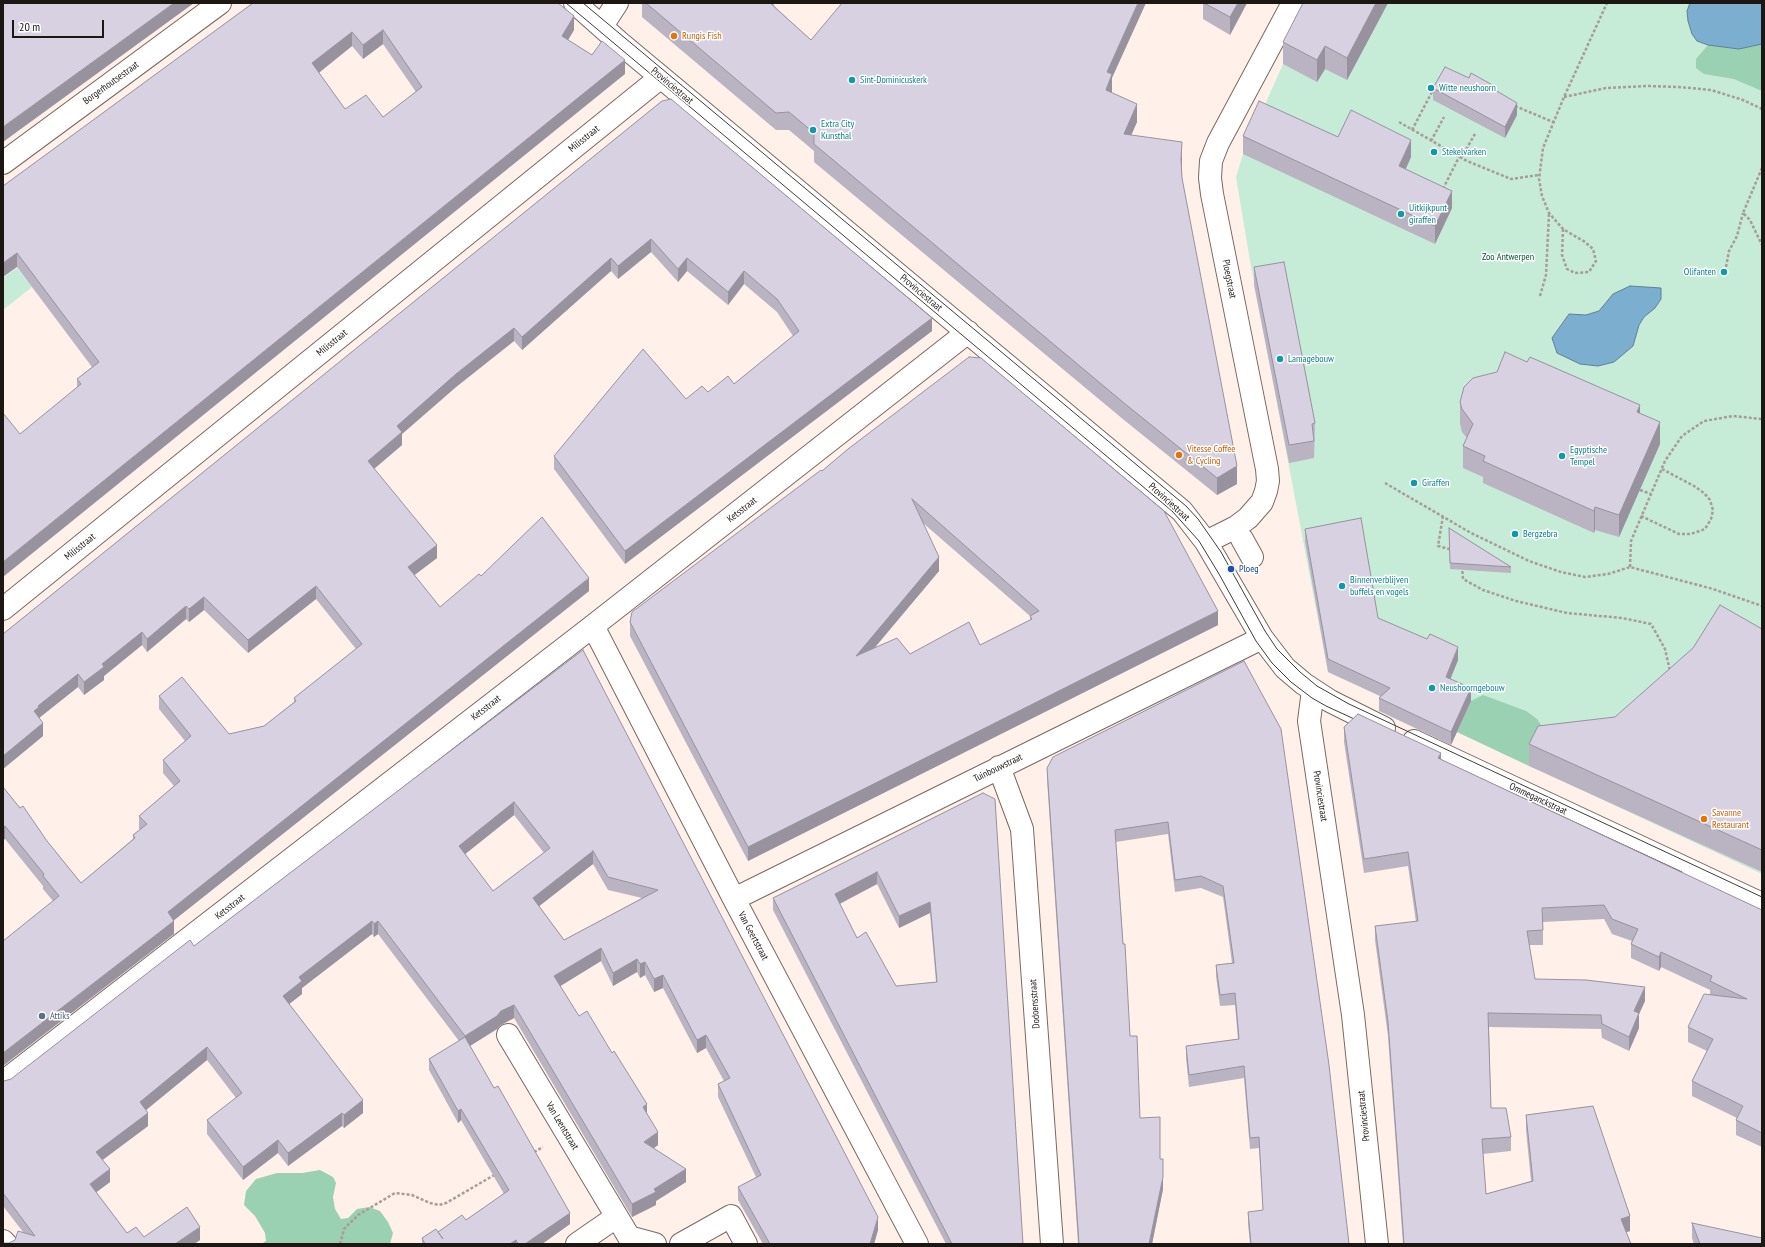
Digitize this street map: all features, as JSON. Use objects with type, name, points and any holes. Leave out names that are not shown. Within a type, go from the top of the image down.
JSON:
[{"type":"street","name":"Borgerhoutsestraat","points":[[3,163],[220,3]]},
{"type":"street","name":"Provinciestraat","points":[[575,3],[661,77],[1182,511],[1206,542],[1262,638],[1285,668],[1315,692],[1312,698],[1309,721],[1353,1015],[1377,1244]]},
{"type":"street","points":[[602,26],[617,3]]},
{"type":"street","name":"Ploegstraat","points":[[1206,542],[1236,527],[1248,518],[1262,502],[1268,481],[1267,469],[1212,194],[1210,178],[1211,161],[1218,143],[1293,3]]},
{"type":"street","name":"Milisstraat","points":[[3,609],[661,77]]},
{"type":"street","name":"Ketsstraat","points":[[3,1082],[593,626],[968,332]]},
{"type":"street","name":"Van Geertstraat","points":[[593,626],[734,899],[917,1244]]},
{"type":"street","name":"Tuinbouwstraat","points":[[734,899],[1262,638]]},
{"type":"street","name":"Ommeganckstraat","points":[[1315,692],[1345,709],[1762,904]]},
{"type":"street","name":"Dodoensstraat","points":[[999,768],[1022,829],[1052,1244]]},
{"type":"street","name":"Van Leentstraat","points":[[508,1035],[629,1237],[655,1244]]},
{"type":"street","points":[[681,1244],[731,1216],[746,1244]]},
{"type":"street","points":[[577,1244],[616,1217]]},
{"type":"street","points":[[3,1241],[6,1244]]},
{"type":"path","points":[[1563,229],[1562,255],[1567,269],[1575,273],[1589,272],[1596,261],[1593,249],[1585,242],[1563,229],[1549,213],[1542,196],[1539,175],[1543,148],[1553,122],[1607,3]]},
{"type":"path","points":[[1412,130],[1437,82]]},
{"type":"path","points":[[1564,97],[1606,88],[1648,86],[1710,90],[1743,100],[1762,110]]},
{"type":"path","points":[[1512,104],[1553,122]]},
{"type":"path","points":[[1431,141],[1444,117]]},
{"type":"path","points":[[1399,122],[1460,157],[1511,179],[1539,175]]},
{"type":"path","points":[[1440,195],[1460,157],[1475,134]]},
{"type":"path","points":[[1726,267],[1728,251],[1737,236],[1743,213],[1762,168]]},
{"type":"path","points":[[1540,296],[1546,275],[1549,213]]},
{"type":"path","points":[[1743,213],[1750,220],[1762,244]]},
{"type":"path","points":[[1630,567],[1631,541],[1665,461],[1682,436],[1704,421],[1734,416],[1762,419]]},
{"type":"path","points":[[1641,516],[1679,534],[1691,534],[1705,529],[1711,519],[1713,510],[1710,500],[1704,493],[1662,469]]},
{"type":"path","points":[[1385,483],[1471,533],[1529,561],[1560,572],[1585,577],[1608,574],[1630,567],[1713,589],[1762,606]]},
{"type":"path","points":[[1640,490],[1651,494]]},
{"type":"path","points":[[1443,516],[1438,546],[1461,552]]},
{"type":"path","points":[[1462,564],[1462,579],[1483,590],[1516,601],[1567,614],[1622,618],[1651,624],[1665,649],[1670,672]]},
{"type":"path","points":[[533,1153],[566,1133]]},
{"type":"path","points":[[340,1244],[344,1229],[358,1215],[395,1193],[412,1195],[430,1203],[439,1205],[446,1203],[499,1172]]},
{"type":"green space","name":"Zoo Antwerpen","points":[[1315,3],[1762,3],[1762,874],[1328,672],[1250,261],[1236,177],[1243,154],[1283,64]]},
{"type":"green space","points":[[1762,44],[1762,91],[1734,79],[1704,74],[1696,68],[1696,59],[1708,45],[1739,49]]},
{"type":"green space","points":[[17,268],[32,287],[3,310],[3,278]]},
{"type":"green space","points":[[1483,695],[1526,711],[1537,719],[1544,729],[1529,766],[1457,732],[1471,701]]},
{"type":"green space","points":[[320,1170],[333,1177],[336,1183],[333,1197],[335,1209],[341,1219],[348,1218],[357,1209],[369,1207],[380,1211],[388,1222],[393,1233],[390,1244],[261,1244],[266,1241],[265,1233],[255,1216],[244,1205],[246,1191],[256,1179],[277,1173],[302,1173]]},
{"type":"water","points":[[1690,3],[1762,3],[1762,44],[1739,49],[1708,45],[1697,41],[1692,34],[1688,21],[1687,11]]},
{"type":"water","points":[[1630,286],[1661,288],[1661,299],[1655,308],[1644,317],[1639,325],[1633,346],[1614,362],[1598,366],[1580,364],[1557,353],[1552,338],[1569,314],[1586,315],[1599,311],[1613,294]]},
{"type":"building","points":[[3,3],[174,3],[3,127]]},
{"type":"building","points":[[253,3],[558,3],[574,16],[562,36],[592,55],[602,41],[625,60],[3,562],[3,413],[20,434],[81,384],[77,379],[99,362],[17,253],[3,263],[3,186]],"holes":[[[383,30],[422,87],[383,117],[366,95],[345,109],[312,63],[352,32],[363,45]]]},
{"type":"building","points":[[646,3],[770,3],[811,40],[842,3],[1138,3],[1107,72],[1112,74],[1106,90],[1137,104],[1124,134],[1182,142],[1182,178],[1237,466],[1217,478],[1124,403],[814,144],[814,133],[789,112],[776,113]]},
{"type":"building","points":[[1204,3],[1238,3],[1230,17]]},
{"type":"building","points":[[1303,3],[1376,3],[1347,58],[1325,46],[1317,60],[1283,42]]},
{"type":"building","points":[[1445,67],[1469,78],[1471,73],[1496,87],[1495,90],[1517,103],[1505,127],[1433,88]]},
{"type":"building","points":[[671,99],[932,318],[625,551],[554,456],[643,349],[686,399],[702,386],[708,392],[728,376],[734,384],[799,331],[777,299],[744,271],[728,292],[687,258],[678,269],[651,239],[618,266],[611,258],[522,337],[514,328],[456,374],[397,426],[402,432],[368,461],[437,545],[408,567],[440,607],[479,574],[481,576],[542,517],[589,578],[168,912],[174,921],[3,1053],[3,941],[59,896],[43,876],[44,874],[5,826],[3,827],[3,787],[20,808],[23,806],[47,841],[81,883],[135,838],[133,835],[147,824],[139,816],[180,781],[163,760],[191,736],[159,696],[182,677],[229,734],[264,726],[296,701],[294,698],[362,644],[316,586],[248,640],[204,597],[189,609],[186,606],[147,639],[142,632],[102,664],[104,667],[84,682],[78,674],[38,706],[39,707],[34,711],[43,723],[3,756],[3,634],[662,101]]},
{"type":"building","points":[[1259,101],[1338,137],[1351,110],[1411,140],[1399,166],[1452,191],[1435,226],[1243,136]]},
{"type":"building","name":"Lamagebouw","points":[[1284,262],[1315,423],[1312,424],[1314,441],[1289,445],[1254,267]]},
{"type":"building","name":"Egyptische Tempel","points":[[1505,352],[1527,362],[1530,357],[1640,405],[1637,412],[1660,422],[1619,515],[1595,507],[1594,511],[1483,461],[1485,456],[1463,446],[1473,424],[1462,409],[1460,402],[1464,387],[1473,378],[1497,372]]},
{"type":"building","points":[[969,357],[981,358],[1164,511],[1218,611],[748,847],[630,622],[632,612],[821,470],[822,471],[848,449]],"holes":[[[912,499],[1039,611],[1030,616],[1032,619],[980,645],[969,622],[910,654],[897,638],[856,656],[939,557]]]},
{"type":"building","name":"Binnenverblijven buffels en vogels","points":[[1361,518],[1378,618],[1427,639],[1430,634],[1458,647],[1446,677],[1471,688],[1451,732],[1379,698],[1390,688],[1328,659],[1305,529]]},
{"type":"building","points":[[1449,528],[1511,567],[1450,563]]},
{"type":"building","name":"Savanne Restaurant","points":[[1720,605],[1762,629],[1762,850],[1529,744],[1538,726],[1615,717],[1693,648]]},
{"type":"building","points":[[583,650],[878,1217],[870,1244],[770,1244],[738,1187],[761,1175],[718,1084],[730,1078],[706,1035],[697,1040],[663,975],[654,979],[645,962],[640,964],[637,959],[613,973],[601,948],[554,976],[579,1016],[587,1011],[612,1053],[614,1051],[647,1104],[643,1107],[658,1132],[644,1142],[686,1169],[654,1189],[656,1192],[632,1204],[514,1005],[501,1011],[497,1016],[465,1036],[378,921],[374,924],[372,921],[299,977],[302,981],[283,996],[363,1100],[344,1115],[342,1113],[288,1153],[278,1140],[243,1167],[207,1120],[242,1093],[207,1047],[140,1102],[148,1113],[96,1152],[110,1169],[90,1184],[127,1233],[136,1227],[144,1237],[187,1207],[200,1227],[175,1244],[3,1244],[15,1240],[18,1231],[35,1236],[3,1193],[3,1081],[11,1079],[190,940],[194,946]],"holes":[[[514,802],[550,848],[493,891],[459,846]],[[593,851],[608,877],[658,890],[564,940],[533,898]]]},
{"type":"building","points":[[1244,661],[1281,729],[1329,1065],[1349,1244],[1251,1244],[1248,1212],[1263,1210],[1259,1137],[1250,1138],[1244,1066],[1189,1075],[1186,1046],[1239,1039],[1235,993],[1220,995],[1216,965],[1234,963],[1223,886],[1201,876],[1175,880],[1168,822],[1115,830],[1123,944],[1125,944],[1130,1036],[1137,1036],[1140,1118],[1160,1117],[1160,1159],[1163,1159],[1163,1177],[1149,1244],[1079,1244],[1047,768],[1053,757]]},
{"type":"building","points":[[1358,714],[1441,753],[1438,758],[1762,910],[1762,1133],[1736,1120],[1743,1106],[1692,1081],[1713,1039],[1688,1027],[1704,994],[1747,999],[1710,981],[1712,976],[1661,952],[1659,957],[1631,944],[1638,929],[1612,919],[1604,905],[1542,908],[1543,930],[1527,931],[1535,979],[1586,980],[1645,987],[1634,1011],[1639,1013],[1629,1037],[1602,1024],[1601,1015],[1488,1013],[1491,1108],[1506,1108],[1511,1137],[1482,1139],[1486,1194],[1533,1181],[1526,1115],[1593,1106],[1630,1216],[1621,1219],[1631,1244],[1404,1244],[1388,1022],[1375,926],[1418,921],[1408,852],[1364,859],[1344,727]]},
{"type":"building","points":[[983,793],[995,799],[1023,1244],[952,1244],[773,898]],"holes":[[[877,872],[899,916],[930,902],[937,982],[896,986],[866,932],[857,938],[835,894]]]},
{"type":"building","points":[[465,1037],[494,1088],[498,1086],[570,1213],[525,1244],[518,1244],[516,1240],[510,1244],[425,1244],[422,1238],[436,1229],[438,1232],[462,1215],[466,1220],[509,1190],[461,1109],[458,1111],[429,1059]]},
{"type":"building","points":[[1692,1223],[1762,1238],[1762,1244],[1700,1244]]},
{"type":"tram line","points":[[566,3],[1172,511],[1199,541],[1256,641],[1272,663],[1291,682],[1312,698],[1363,723]]},
{"type":"tram line","points":[[583,3],[1186,506],[1198,519],[1221,552],[1265,631],[1277,649],[1300,672],[1317,686],[1349,704],[1762,897]]},
{"type":"tram line","points":[[1430,755],[1682,872]]},
{"type":"place","name":"Rungis Fish","points":[[674,36]]},
{"type":"place","name":"Sint-Dominicuskerk","points":[[852,80]]},
{"type":"place","name":"Witte neushoorn","points":[[1431,88]]},
{"type":"place","name":"Extra City Kunsthal","points":[[813,130]]},
{"type":"place","name":"Stekelvarken","points":[[1434,152]]},
{"type":"place","name":"Uitkijkpunt giraffen","points":[[1401,214]]},
{"type":"place","name":"Olifanten","points":[[1724,272]]},
{"type":"place","name":"Lamagebouw","points":[[1280,359]]},
{"type":"place","name":"Vitesse Coffee & Cycling","points":[[1179,455]]},
{"type":"place","name":"Egyptische Tempel","points":[[1562,456]]},
{"type":"place","name":"Giraffen","points":[[1414,483]]},
{"type":"place","name":"Bergzebra","points":[[1515,534]]},
{"type":"place","name":"Ploeg","points":[[1231,569]]},
{"type":"place","name":"Binnenverblijven buffels en vogels","points":[[1342,586]]},
{"type":"place","name":"Neushoorngebouw","points":[[1432,688]]},
{"type":"place","name":"Savanne Restaurant","points":[[1704,819]]},
{"type":"place","name":"Attiks","points":[[42,1016]]}]
